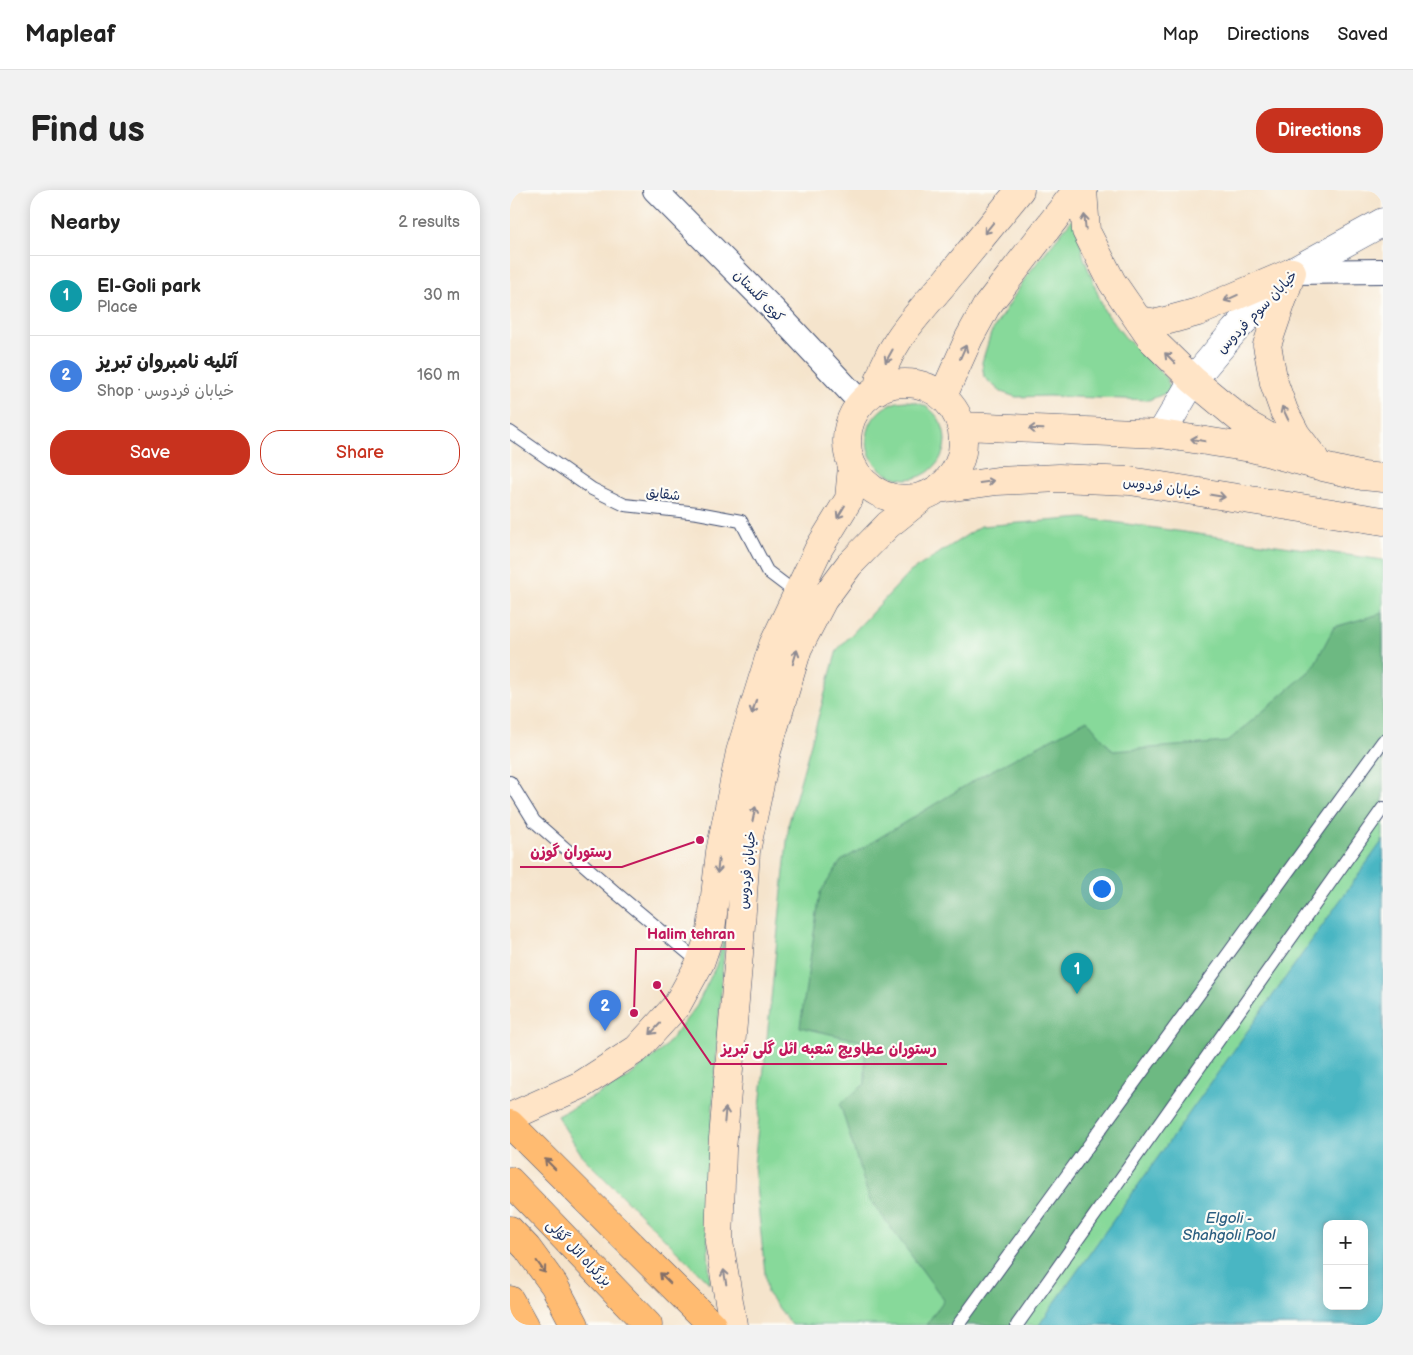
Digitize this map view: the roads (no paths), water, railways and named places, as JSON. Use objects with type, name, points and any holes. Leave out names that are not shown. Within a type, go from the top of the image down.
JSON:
[{"type":"highway","points":[[510,1124],[712,1325]]},
{"type":"highway","name":"بزرگراه ائل گؤلی","points":[[510,1181],[648,1325]]},
{"type":"highway","points":[[510,1230],[527,1248],[554,1285],[574,1325]]},
{"type":"highway","points":[[510,1300],[524,1325]]},
{"type":"main road","points":[[869,397],[894,384],[911,383],[928,387],[943,396],[955,410],[962,426],[964,444],[960,461],[952,477],[931,493],[907,500],[890,498],[874,491],[861,480],[852,466],[848,450],[848,433],[852,417],[869,397],[888,357],[909,325],[1020,190]]},
{"type":"main road","points":[[943,396],[969,338],[986,308],[1077,190]]},
{"type":"main road","points":[[1082,190],[1086,231],[1112,282],[1152,340],[1193,380],[1246,424],[1323,467]]},
{"type":"main road","points":[[1138,320],[1158,323],[1198,312],[1292,272]]},
{"type":"main road","points":[[1292,272],[1267,345],[1274,383],[1284,411],[1305,448],[1323,467]]},
{"type":"main road","points":[[962,426],[1161,434],[1251,448],[1323,467],[1363,476],[1383,478]]},
{"type":"main road","name":"خیابان فردوس","points":[[510,1117],[581,1085],[637,1048],[677,1005],[700,963],[711,931],[720,852],[740,752],[773,645],[796,593],[849,499],[852,466]]},
{"type":"main road","name":"خیابان فردوس","points":[[733,1325],[720,1242],[722,1150],[746,851],[767,751],[798,648],[823,600],[850,565],[888,525],[931,493],[997,481],[1059,478],[1130,481],[1383,521]]},
{"type":"street","name":"کوی گلستان","points":[[658,191],[774,310],[869,397]]},
{"type":"street","name":"خیابان سوم فردوس","points":[[1161,434],[1193,380],[1235,330],[1292,272],[1383,222]]},
{"type":"street","points":[[1292,272],[1383,271]]},
{"type":"lane","name":"شقایق","points":[[510,432],[592,489],[625,505],[698,513],[741,521],[767,571],[796,593]]},
{"type":"lane","points":[[958,1325],[1383,741]]},
{"type":"lane","points":[[510,782],[534,822],[700,963]]},
{"type":"lane","points":[[1017,1325],[1383,808]]},
{"type":"water","name":"Elgoli - Shahgoli Pool","points":[[1383,840],[1383,1325],[1039,1325]]},
{"type":"place","name":"رستوران گوزن","points":[[700,840]]},
{"type":"place","name":"رستوران عطاویچ شعبه ائل گلی تبریز","points":[[657,985]]},
{"type":"place","name":"El-Goli park","points":[[1077,994]]},
{"type":"place","name":"Halim tehran","points":[[634,1013]]},
{"type":"place","name":"آتلیه نامبروان تبریز","points":[[605,1031]]}]
